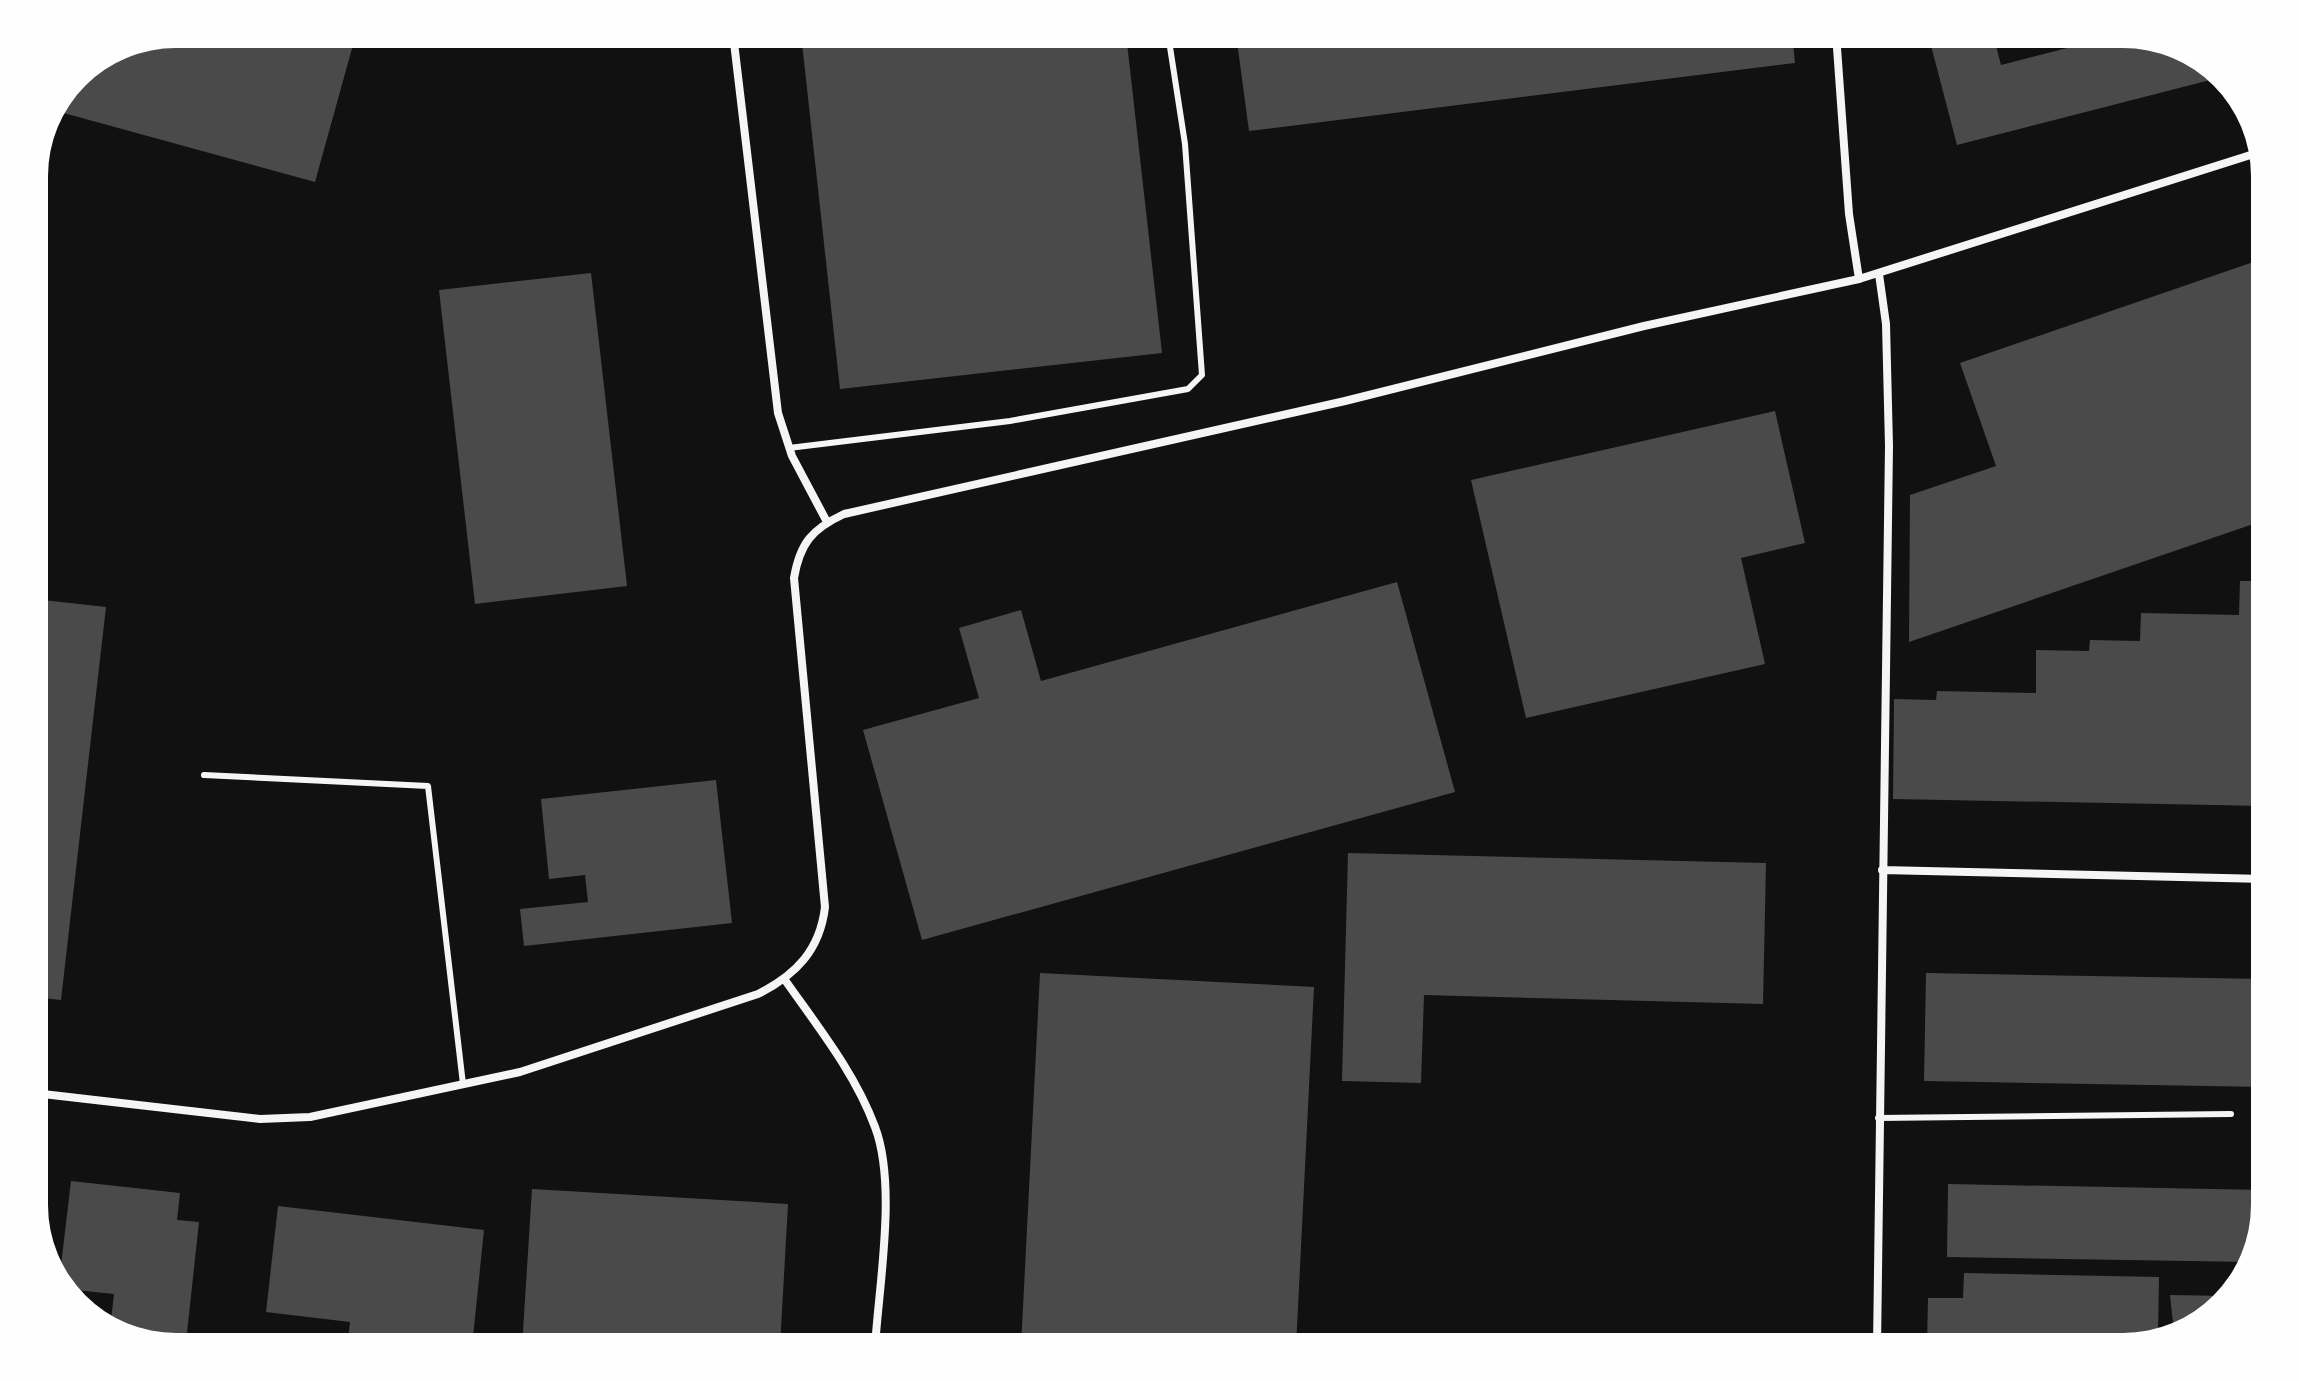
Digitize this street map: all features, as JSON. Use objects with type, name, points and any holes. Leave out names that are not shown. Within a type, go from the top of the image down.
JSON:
[{"type":"street","points":[[735,48],[778,413],[789,448],[827,522]]},
{"type":"street","points":[[1837,48],[1849,214],[1859,279]]},
{"type":"street","points":[[48,1095],[260,1119],[310,1117],[535,1067],[758,994],[785,980],[810,955],[822,929],[825,907],[794,578],[799,553],[827,522],[875,505],[1019,476],[1345,401],[1644,326],[1879,274],[2249,156]]},
{"type":"street","points":[[1877,1333],[1889,446],[1886,324],[1879,274]]},
{"type":"street","points":[[1882,870],[2251,879]]},
{"type":"street","points":[[785,980],[843,1063],[876,1128],[886,1178],[876,1333]]},
{"type":"lane","points":[[789,448],[1046,416],[1188,389],[1202,375],[1185,144],[1170,48]]},
{"type":"lane","points":[[204,775],[428,786],[463,1084]]},
{"type":"lane","points":[[1878,1118],[2231,1114]]},
{"type":"building","points":[[352,48],[315,182],[65,113],[86,86],[105,70],[151,50]]},
{"type":"building","points":[[803,48],[1128,48],[1162,353],[840,389]]},
{"type":"building","points":[[1238,48],[1793,48],[1795,63],[1249,131]]},
{"type":"building","points":[[1932,48],[1997,48],[2001,65],[2067,48],[2139,49],[2172,58],[2207,81],[1957,145]]},
{"type":"building","points":[[2251,263],[2251,525],[1909,642],[1910,495],[1996,466],[1960,363]]},
{"type":"building","points":[[591,273],[627,586],[475,604],[439,290]]},
{"type":"building","points":[[1775,411],[1805,543],[1741,558],[1765,664],[1526,718],[1471,480]]},
{"type":"building","points":[[2240,581],[2251,581],[2251,806],[1893,799],[1894,699],[1936,700],[1937,691],[2036,693],[2036,650],[2089,651],[2090,640],[2140,641],[2141,613],[2239,615]]},
{"type":"building","points":[[1397,582],[1455,792],[922,940],[863,730],[979,698],[959,628],[1021,610],[1041,681]]},
{"type":"building","points":[[48,601],[106,607],[61,1000],[48,999]]},
{"type":"building","points":[[716,780],[732,923],[524,946],[520,909],[588,902],[585,875],[549,879],[541,799]]},
{"type":"building","points":[[1348,853],[1766,863],[1763,1004],[1424,995],[1421,1083],[1342,1081]]},
{"type":"building","points":[[1040,973],[1314,987],[1297,1333],[1022,1333]]},
{"type":"building","points":[[1926,973],[2251,979],[2251,1087],[1924,1081]]},
{"type":"building","points":[[71,1181],[180,1193],[177,1220],[199,1222],[187,1333],[143,1329],[112,1316],[114,1294],[82,1291],[61,1261]]},
{"type":"building","points":[[1948,1184],[2251,1190],[2247,1238],[2237,1262],[1947,1257]]},
{"type":"building","points":[[532,1189],[788,1204],[781,1333],[523,1333]]},
{"type":"building","points":[[278,1206],[484,1230],[473,1333],[349,1333],[350,1322],[266,1312]]},
{"type":"building","points":[[1964,1273],[2159,1277],[2158,1328],[2122,1333],[1927,1333],[1928,1298],[1963,1298]]},
{"type":"building","points":[[2170,1295],[2212,1296],[2187,1316],[2173,1323]]}]
